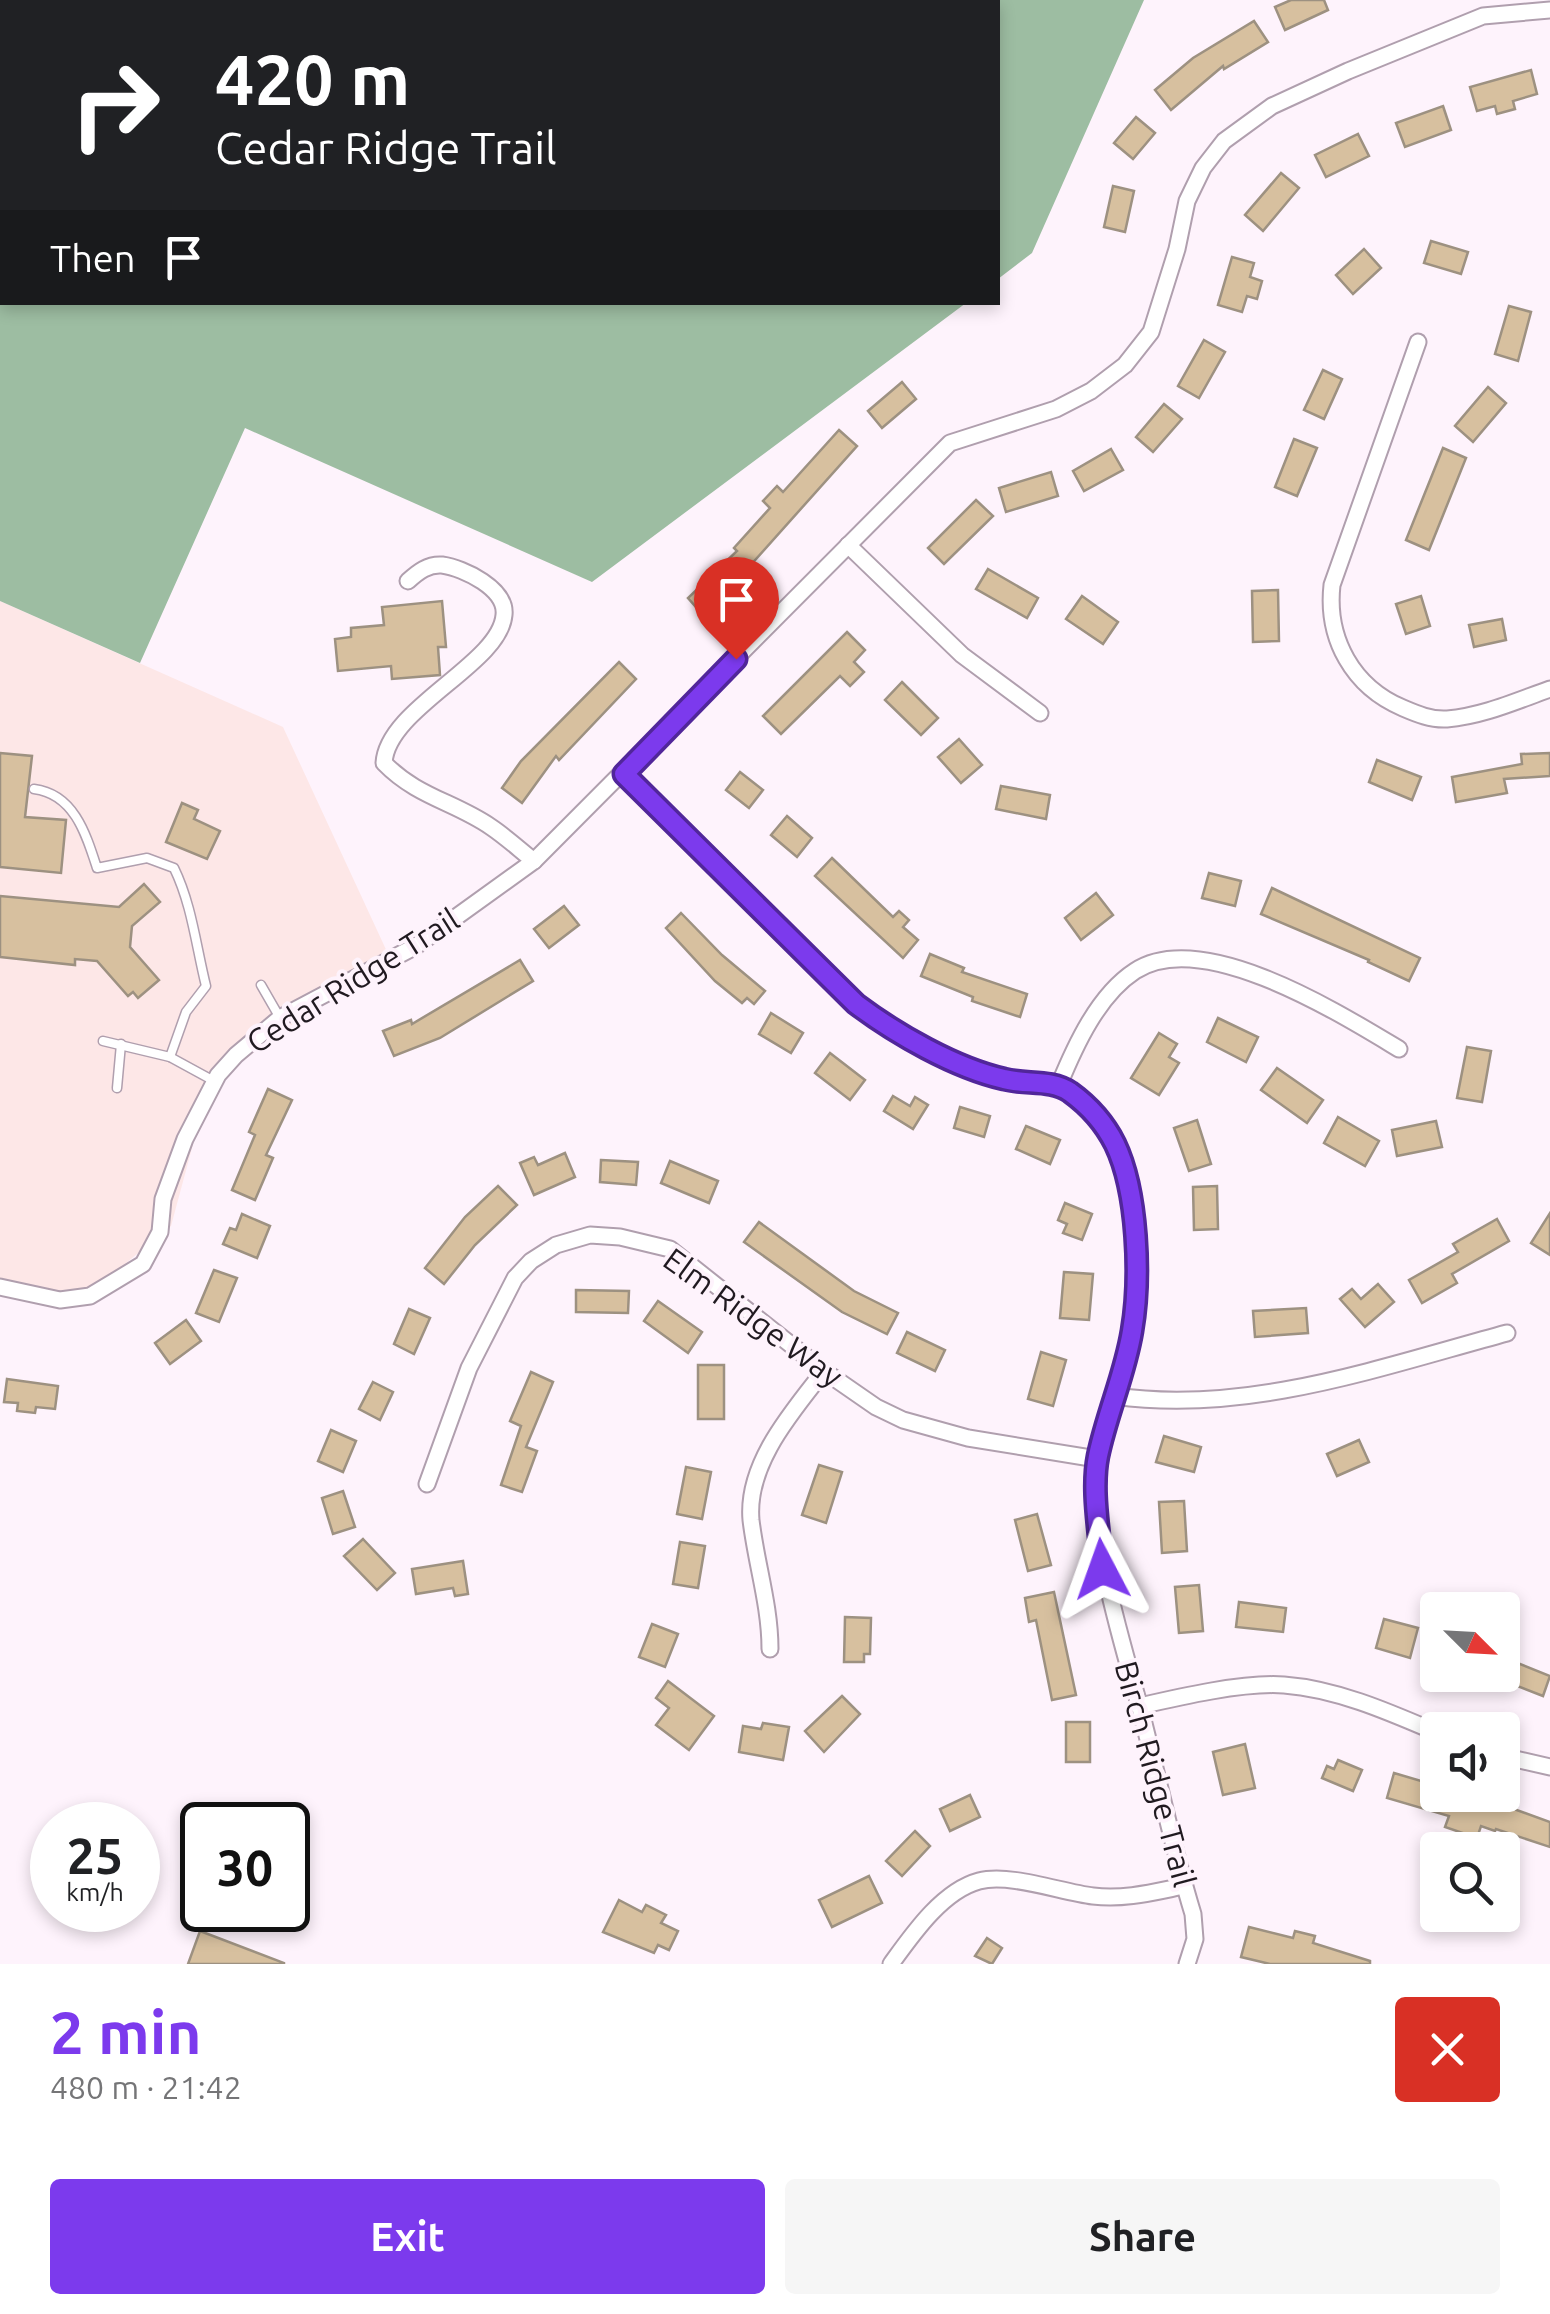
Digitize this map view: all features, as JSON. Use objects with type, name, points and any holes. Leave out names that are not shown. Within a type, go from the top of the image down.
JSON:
[{"type":"street","name":"Cedar Ridge Trail","points":[[0,1287],[60,1300],[90,1296],[143,1264],[160,1232],[163,1199],[185,1139],[214,1082],[236,1055],[280,1018],[416,946],[534,861],[950,442],[1056,409],[1091,391],[1125,365],[1151,332],[1178,249],[1187,201],[1203,168],[1224,141],[1272,106],[1348,70],[1482,16],[1550,10]]},
{"type":"street","points":[[1418,342],[1332,585],[1332,620],[1343,654],[1365,686],[1383,700],[1421,716],[1443,720],[1486,712],[1550,689]]},
{"type":"street","points":[[848,545],[962,655],[1040,714]]},
{"type":"street","points":[[408,581],[421,568],[442,565],[464,573],[490,586],[502,601],[504,617],[496,635],[476,658],[394,731],[384,762],[437,802],[489,825],[534,861]]},
{"type":"street","points":[[624,774],[856,1004],[924,1047],[1004,1080],[1059,1085],[1091,1021],[1118,983],[1154,961],[1198,959],[1237,965],[1399,1048]]},
{"type":"street","name":"Birch Ridge Trail","points":[[1059,1085],[1081,1101],[1106,1128],[1127,1180],[1137,1290],[1133,1329],[1097,1459],[1102,1569],[1193,1914],[1195,1938],[1187,1964]]},
{"type":"street","name":"Elm Ridge Way","points":[[428,1484],[468,1368],[515,1278],[531,1261],[556,1245],[590,1236],[620,1237],[670,1250],[824,1371],[876,1407],[903,1420],[968,1438],[1097,1459]]},
{"type":"street","points":[[1116,1396],[1172,1400],[1236,1396],[1312,1384],[1507,1333]]},
{"type":"street","points":[[770,1649],[770,1625],[750,1516],[754,1484],[766,1454],[824,1371]]},
{"type":"street","points":[[1140,1706],[1194,1694],[1282,1684],[1345,1697],[1420,1725]]},
{"type":"street","points":[[1520,1760],[1550,1768]]},
{"type":"street","points":[[890,1964],[949,1897],[976,1882],[994,1878],[1096,1897],[1136,1896],[1184,1886]]},
{"type":"lane","points":[[34,789],[50,791],[70,808],[86,833],[97,868],[147,858],[174,868],[190,903],[206,986],[186,1012],[170,1057]]},
{"type":"lane","points":[[261,985],[280,1018]]},
{"type":"lane","points":[[104,1041],[170,1057],[214,1082]]},
{"type":"lane","points":[[117,1088],[121,1044]]},
{"type":"shaded area","points":[[0,601],[283,727],[389,956],[209,1085],[171,1226],[74,1306],[0,1279]]},
{"type":"green space","points":[[1000,0],[1144,0],[1032,253],[1000,277]]},
{"type":"green space","points":[[0,305],[963,305],[592,582],[245,428],[140,663],[0,601]]},
{"type":"building","points":[[1291,0],[1324,0],[1328,10],[1285,30],[1275,7]]},
{"type":"building","points":[[1254,21],[1268,42],[1224,69],[1223,66],[1171,110],[1155,90],[1193,58]]},
{"type":"building","points":[[1531,70],[1537,94],[1513,101],[1515,109],[1497,114],[1495,106],[1477,111],[1470,87]]},
{"type":"building","points":[[1443,106],[1451,130],[1405,147],[1396,123]]},
{"type":"building","points":[[1136,117],[1155,133],[1133,159],[1114,143]]},
{"type":"building","points":[[1358,134],[1369,156],[1326,177],[1315,155]]},
{"type":"building","points":[[1281,173],[1299,188],[1263,231],[1245,215]]},
{"type":"building","points":[[1113,186],[1134,191],[1125,232],[1104,227]]},
{"type":"building","points":[[1431,241],[1468,252],[1461,274],[1424,263]]},
{"type":"building","points":[[1364,249],[1381,268],[1353,294],[1336,275]]},
{"type":"building","points":[[1232,257],[1254,263],[1250,277],[1262,281],[1257,299],[1247,296],[1242,312],[1218,305]]},
{"type":"building","points":[[1509,306],[1531,312],[1518,361],[1495,354]]},
{"type":"building","points":[[1204,340],[1225,352],[1199,398],[1178,386]]},
{"type":"building","points":[[1323,370],[1342,379],[1324,419],[1304,410]]},
{"type":"building","points":[[902,382],[916,399],[882,428],[868,411]]},
{"type":"building","points":[[1488,387],[1506,403],[1473,442],[1455,426]]},
{"type":"building","points":[[1164,404],[1182,419],[1153,452],[1136,437]]},
{"type":"building","points":[[839,430],[857,446],[702,614],[688,598],[737,551],[734,548],[770,508],[763,501],[777,486],[783,492]]},
{"type":"building","points":[[1294,439],[1317,448],[1297,496],[1275,487]]},
{"type":"building","points":[[1443,448],[1466,458],[1429,550],[1406,540]]},
{"type":"building","points":[[1111,449],[1123,470],[1084,491],[1073,471]]},
{"type":"building","points":[[1051,472],[1058,496],[1006,512],[999,488]]},
{"type":"building","points":[[976,500],[993,516],[944,564],[928,548]]},
{"type":"building","points":[[988,569],[1038,598],[1027,618],[976,589]]},
{"type":"building","points":[[1278,590],[1279,641],[1253,642],[1252,591]]},
{"type":"building","points":[[1082,596],[1118,622],[1103,644],[1066,619]]},
{"type":"building","points":[[1421,596],[1430,626],[1406,634],[1396,604]]},
{"type":"building","points":[[442,601],[446,647],[438,647],[440,675],[392,679],[391,666],[338,671],[335,639],[351,637],[351,628],[384,625],[382,607]]},
{"type":"building","points":[[1502,619],[1506,640],[1474,647],[1469,625]]},
{"type":"building","points":[[847,632],[865,650],[854,662],[864,672],[850,686],[840,676],[781,734],[763,716]]},
{"type":"building","points":[[619,662],[636,679],[559,760],[556,756],[522,803],[502,788],[521,761]]},
{"type":"building","points":[[902,682],[938,718],[921,735],[885,700]]},
{"type":"building","points":[[959,739],[982,765],[961,783],[938,757]]},
{"type":"building","points":[[0,753],[32,756],[25,817],[66,820],[61,873],[0,867]]},
{"type":"building","points":[[1550,753],[1550,776],[1504,779],[1507,793],[1456,802],[1452,777],[1522,764],[1521,754]]},
{"type":"building","points":[[1377,760],[1421,777],[1412,800],[1369,782]]},
{"type":"building","points":[[740,772],[763,790],[749,808],[726,790]]},
{"type":"building","points":[[1001,786],[1050,795],[1046,819],[996,809]]},
{"type":"building","points":[[182,803],[198,810],[194,819],[220,831],[207,859],[166,842]]},
{"type":"building","points":[[787,816],[812,838],[797,857],[771,835]]},
{"type":"building","points":[[832,858],[893,917],[899,911],[909,920],[903,927],[918,940],[903,958],[815,876]]},
{"type":"building","points":[[1209,873],[1241,881],[1235,906],[1202,898]]},
{"type":"building","points":[[144,884],[160,902],[132,926],[130,947],[159,980],[138,998],[133,992],[128,996],[97,961],[75,959],[75,965],[0,957],[0,896],[119,907]]},
{"type":"building","points":[[1272,888],[1420,958],[1409,981],[1261,914]]},
{"type":"building","points":[[1096,893],[1113,915],[1081,940],[1065,918]]},
{"type":"building","points":[[564,906],[579,925],[549,948],[534,929]]},
{"type":"building","points":[[681,913],[765,991],[754,1004],[747,998],[742,1003],[715,981],[666,928]]},
{"type":"building","points":[[930,954],[964,968],[962,972],[1027,994],[1020,1017],[972,1001],[973,997],[921,976]]},
{"type":"building","points":[[520,960],[533,981],[440,1038],[394,1056],[383,1031],[411,1020],[412,1024]]},
{"type":"building","points":[[771,1013],[803,1033],[791,1053],[759,1034]]},
{"type":"building","points":[[1218,1018],[1258,1037],[1246,1062],[1207,1042]]},
{"type":"building","points":[[1159,1033],[1177,1044],[1169,1057],[1179,1063],[1159,1095],[1131,1078]]},
{"type":"building","points":[[1467,1047],[1491,1051],[1482,1102],[1457,1098]]},
{"type":"building","points":[[830,1053],[865,1080],[850,1100],[815,1073]]},
{"type":"building","points":[[1277,1068],[1323,1100],[1307,1123],[1261,1090]]},
{"type":"building","points":[[268,1089],[292,1100],[266,1155],[273,1158],[255,1200],[232,1190],[255,1135],[249,1132]]},
{"type":"building","points":[[893,1096],[910,1106],[915,1097],[928,1105],[913,1129],[884,1111]]},
{"type":"building","points":[[960,1107],[990,1116],[984,1137],[954,1128]]},
{"type":"building","points":[[1338,1117],[1379,1141],[1365,1166],[1324,1143]]},
{"type":"building","points":[[1197,1120],[1211,1164],[1189,1171],[1174,1128]]},
{"type":"building","points":[[1436,1121],[1442,1147],[1397,1156],[1392,1130]]},
{"type":"building","points":[[1026,1126],[1060,1140],[1050,1164],[1016,1149]]},
{"type":"building","points":[[565,1153],[575,1177],[534,1195],[520,1163],[534,1157],[538,1165]]},
{"type":"building","points":[[601,1160],[638,1162],[636,1185],[600,1182]]},
{"type":"building","points":[[670,1161],[718,1181],[709,1203],[661,1183]]},
{"type":"building","points":[[498,1186],[517,1205],[475,1245],[444,1284],[425,1268],[465,1217]]},
{"type":"building","points":[[1217,1186],[1218,1229],[1194,1230],[1193,1187]]},
{"type":"building","points":[[1065,1203],[1092,1214],[1082,1240],[1063,1233],[1067,1224],[1058,1220]]},
{"type":"building","points":[[1550,1213],[1550,1255],[1531,1243]]},
{"type":"building","points":[[242,1214],[270,1226],[257,1258],[223,1244],[230,1228],[236,1230]]},
{"type":"building","points":[[1497,1219],[1509,1241],[1452,1274],[1457,1283],[1422,1303],[1409,1280],[1458,1252],[1453,1244]]},
{"type":"building","points":[[759,1222],[854,1291],[898,1313],[887,1334],[842,1312],[744,1242]]},
{"type":"building","points":[[214,1270],[237,1278],[219,1322],[196,1313]]},
{"type":"building","points":[[1064,1272],[1093,1274],[1089,1320],[1060,1318]]},
{"type":"building","points":[[1378,1284],[1394,1302],[1365,1327],[1340,1299],[1352,1289],[1361,1299]]},
{"type":"building","points":[[576,1290],[629,1291],[628,1313],[576,1312]]},
{"type":"building","points":[[658,1301],[702,1332],[688,1353],[644,1321]]},
{"type":"building","points":[[1306,1308],[1308,1333],[1255,1337],[1253,1311]]},
{"type":"building","points":[[409,1309],[430,1318],[414,1354],[394,1344]]},
{"type":"building","points":[[186,1320],[201,1341],[170,1364],[155,1343]]},
{"type":"building","points":[[907,1332],[945,1350],[935,1371],[897,1353]]},
{"type":"building","points":[[1041,1352],[1066,1360],[1053,1406],[1028,1399]]},
{"type":"building","points":[[698,1365],[724,1365],[724,1419],[698,1419]]},
{"type":"building","points":[[531,1372],[553,1382],[526,1447],[537,1451],[522,1492],[501,1485],[521,1426],[510,1421]]},
{"type":"building","points":[[7,1379],[58,1386],[55,1409],[17,1411],[18,1403],[4,1402]]},
{"type":"building","points":[[373,1382],[393,1392],[380,1420],[359,1409]]},
{"type":"building","points":[[331,1430],[356,1441],[343,1472],[318,1461]]},
{"type":"building","points":[[1164,1436],[1201,1447],[1194,1472],[1156,1462]]},
{"type":"building","points":[[1359,1440],[1369,1462],[1337,1476],[1327,1454]]},
{"type":"building","points":[[819,1465],[842,1472],[826,1523],[802,1515]]},
{"type":"building","points":[[686,1467],[711,1472],[702,1519],[677,1514]]},
{"type":"building","points":[[343,1491],[355,1527],[333,1534],[322,1498]]},
{"type":"building","points":[[1184,1501],[1187,1551],[1162,1553],[1159,1502]]},
{"type":"building","points":[[1037,1514],[1051,1565],[1028,1571],[1015,1520]]},
{"type":"building","points":[[363,1539],[395,1573],[377,1590],[344,1556]]},
{"type":"building","points":[[680,1542],[705,1546],[698,1588],[673,1584]]},
{"type":"building","points":[[463,1561],[468,1594],[455,1596],[453,1588],[416,1594],[412,1569]]},
{"type":"building","points":[[1199,1585],[1203,1631],[1179,1633],[1175,1587]]},
{"type":"building","points":[[1054,1592],[1076,1695],[1052,1700],[1036,1620],[1029,1622],[1025,1598]]},
{"type":"building","points":[[1239,1602],[1286,1608],[1283,1632],[1236,1627]]},
{"type":"building","points":[[845,1617],[871,1618],[870,1654],[864,1654],[864,1662],[844,1662]]},
{"type":"building","points":[[1384,1619],[1418,1628],[1410,1658],[1376,1648]]},
{"type":"building","points":[[652,1624],[678,1634],[665,1667],[639,1657]]},
{"type":"building","points":[[1520,1664],[1550,1676],[1543,1696],[1520,1687]]},
{"type":"building","points":[[668,1681],[714,1716],[689,1750],[656,1725],[669,1708],[656,1698]]},
{"type":"building","points":[[842,1696],[860,1714],[824,1752],[805,1731]]},
{"type":"building","points":[[1066,1722],[1090,1722],[1090,1762],[1066,1762]]},
{"type":"building","points":[[763,1723],[789,1727],[783,1760],[739,1752],[743,1726],[761,1729]]},
{"type":"building","points":[[1245,1744],[1255,1788],[1223,1795],[1213,1752]]},
{"type":"building","points":[[1338,1760],[1362,1770],[1353,1791],[1322,1778],[1327,1766],[1334,1769]]},
{"type":"building","points":[[1394,1773],[1420,1781],[1420,1808],[1387,1798]]},
{"type":"building","points":[[970,1795],[980,1817],[950,1831],[940,1809]]},
{"type":"building","points":[[1520,1811],[1550,1822],[1550,1847],[1520,1837],[1520,1832],[1481,1826],[1479,1832],[1460,1832],[1445,1827],[1449,1816],[1435,1812]]},
{"type":"building","points":[[915,1831],[930,1846],[902,1876],[886,1861]]},
{"type":"building","points":[[869,1876],[882,1903],[832,1927],[819,1900]]},
{"type":"building","points":[[619,1900],[642,1912],[646,1905],[666,1915],[661,1923],[678,1931],[669,1950],[658,1945],[654,1953],[603,1932]]},
{"type":"building","points":[[1249,1927],[1293,1938],[1295,1931],[1315,1936],[1313,1943],[1370,1964],[1270,1964],[1241,1957]]},
{"type":"building","points":[[200,1932],[284,1963],[284,1964],[188,1964]]},
{"type":"building","points":[[987,1938],[1002,1948],[992,1964],[975,1956]]},
{"type":"route","points":[[736,659],[624,774],[856,1004],[924,1047],[983,1072],[1004,1080],[1059,1085],[1090,1109],[1116,1146],[1127,1180],[1137,1290],[1125,1367],[1097,1459],[1102,1569]]}]
